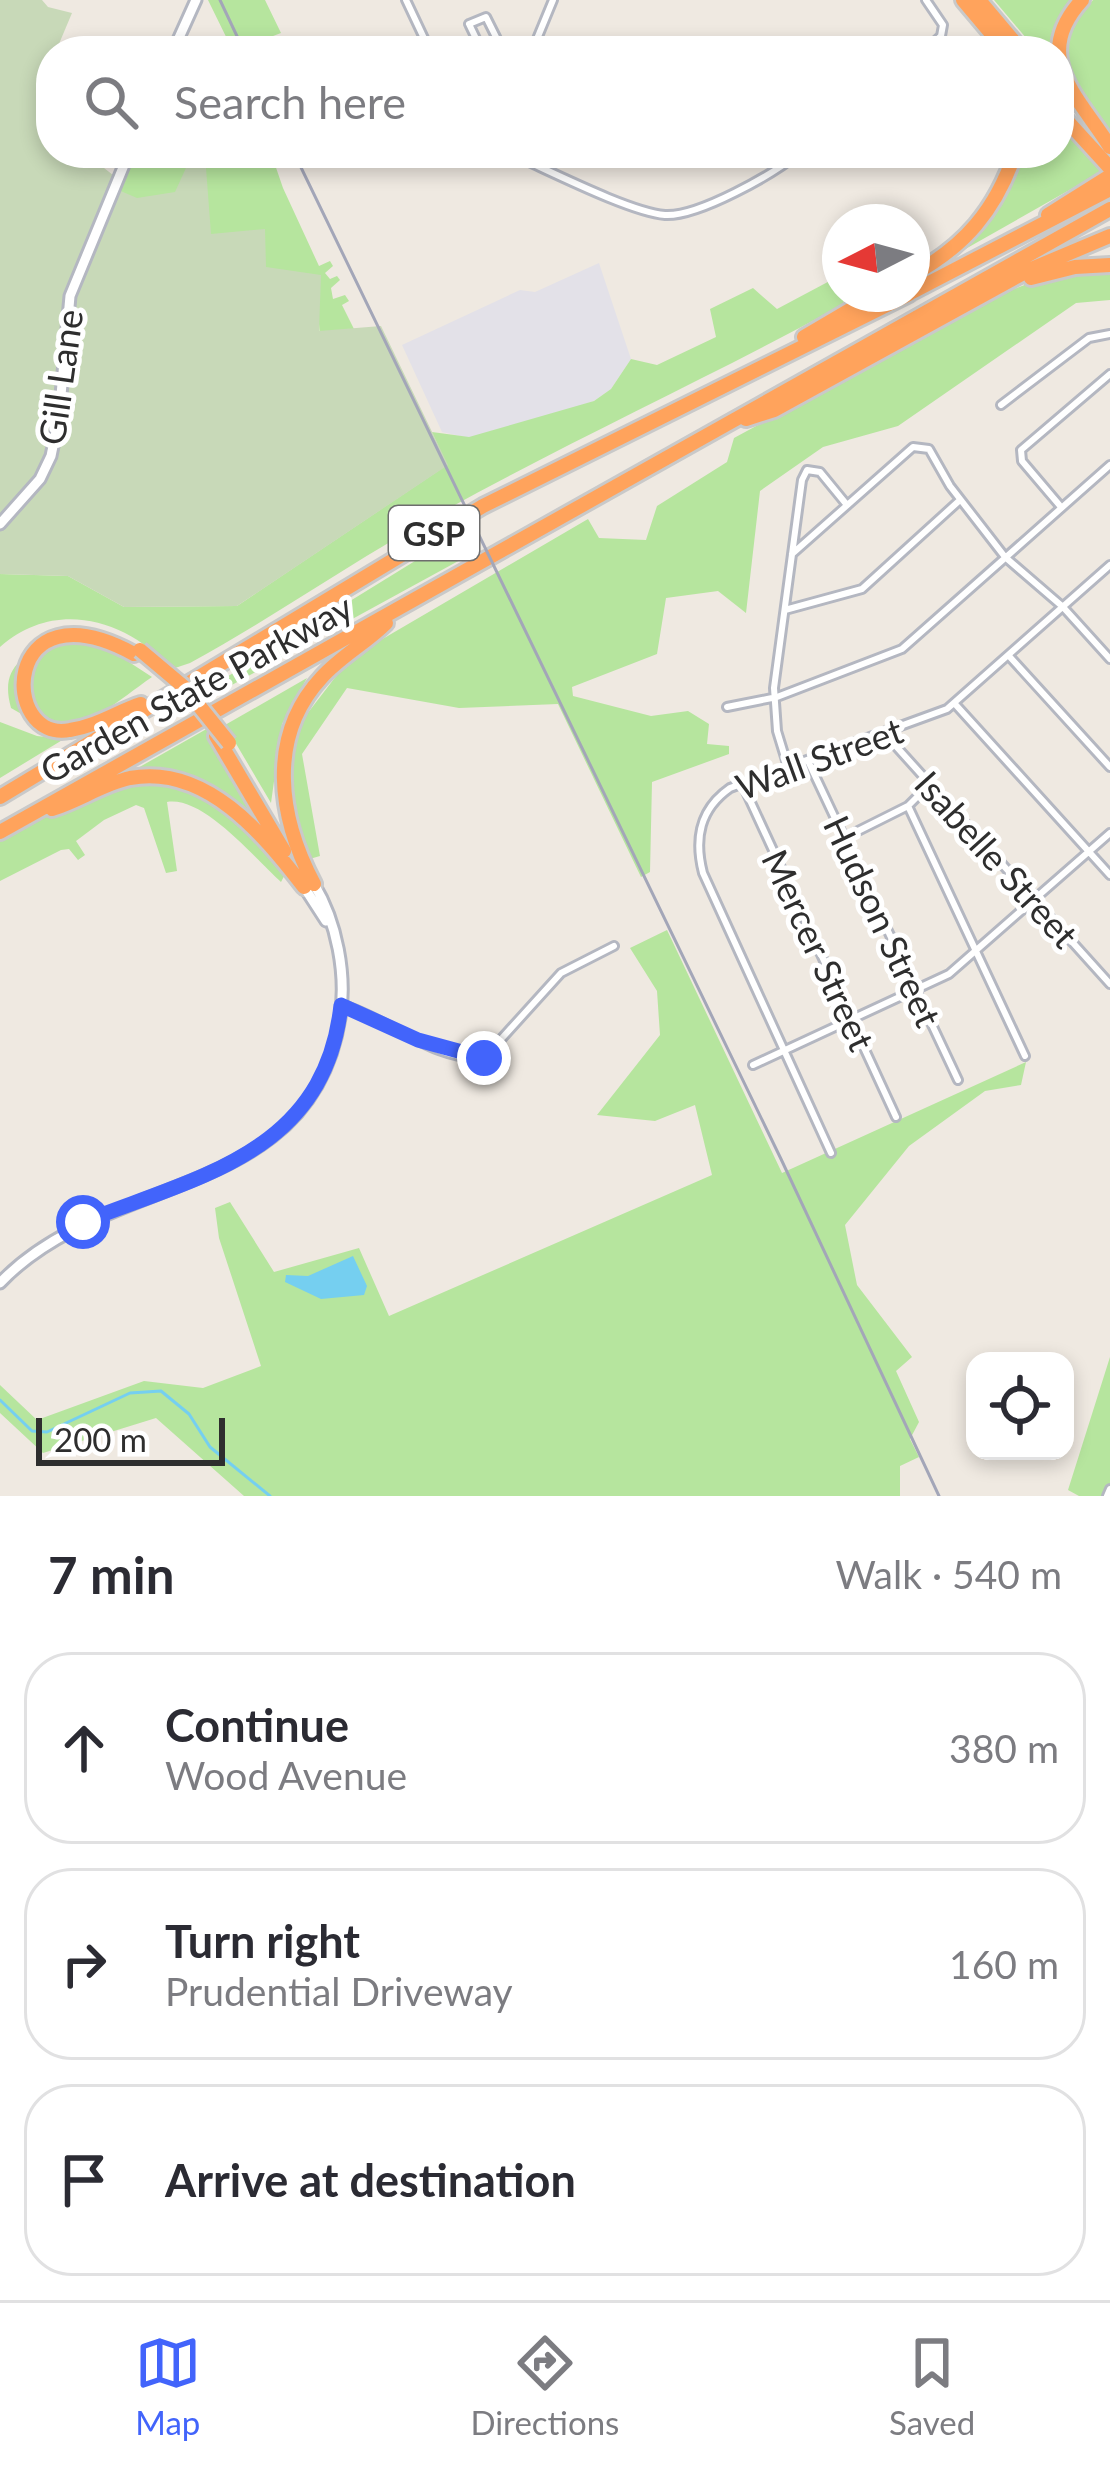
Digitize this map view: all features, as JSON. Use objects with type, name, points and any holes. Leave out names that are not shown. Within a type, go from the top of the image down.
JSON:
[{"type":"highway","points":[[963,0],[984,36]]},
{"type":"highway","points":[[963,0],[993,36]]},
{"type":"highway","points":[[979,0],[1009,36]]},
{"type":"highway","points":[[1062,36],[1082,0]]},
{"type":"highway","points":[[1074,98],[1110,149]]},
{"type":"highway","points":[[1074,110],[1110,149]]},
{"type":"highway","points":[[1074,131],[1110,177]]},
{"type":"highway","points":[[930,264],[974,230],[997,198],[1009,168]]},
{"type":"highway","name":"Garden State Parkway","points":[[930,284],[988,256],[1110,177]]},
{"type":"highway","name":"Garden State Parkway","points":[[0,832],[1110,208]]},
{"type":"highway","points":[[716,429],[774,410],[1047,262],[1110,236]]},
{"type":"highway","points":[[1003,287],[1060,270],[1110,265]]},
{"type":"highway","points":[[779,357],[844,312]]},
{"type":"highway","name":"Garden State Parkway","points":[[0,797],[483,506],[871,312]]},
{"type":"highway","points":[[309,886],[284,800],[291,729],[305,698],[326,673],[404,607]]},
{"type":"highway","points":[[23,638],[49,627],[82,625],[111,634],[137,652],[226,744],[309,886]]},
{"type":"highway","points":[[12,660],[41,639],[69,633],[137,652]]},
{"type":"highway","points":[[15,718],[46,730],[72,730],[174,692]]},
{"type":"highway","points":[[22,819],[70,804],[116,782],[173,779],[201,790],[245,820],[309,886]]},
{"type":"street","points":[[180,36],[196,0]]},
{"type":"street","points":[[406,0],[423,36]]},
{"type":"street","points":[[538,36],[553,0]]},
{"type":"street","points":[[926,0],[943,25],[941,36]]},
{"type":"street","points":[[475,36],[469,24],[486,16],[496,36]]},
{"type":"street","name":"Gill Lane","points":[[0,524],[40,479],[51,456],[70,296],[123,168]]},
{"type":"street","points":[[544,168],[634,206],[669,215],[692,211],[778,168]]},
{"type":"street","points":[[1000,406],[1089,338],[1110,334]]},
{"type":"street","points":[[1061,507],[1022,461],[1021,450],[1110,374]]},
{"type":"street","points":[[792,554],[913,447],[921,446],[935,453],[960,500],[1005,557],[1063,607],[1110,659]]},
{"type":"street","points":[[727,707],[774,698],[902,650],[1110,465]]},
{"type":"street","points":[[788,767],[774,698],[802,479],[807,470],[814,468],[847,505]]},
{"type":"street","points":[[784,610],[862,589],[960,500]]},
{"type":"street","name":"Wall Street","points":[[831,1153],[704,873],[699,854],[706,810],[715,798],[742,783],[885,734],[955,704],[1110,565]]},
{"type":"street","points":[[1009,656],[1110,767]]},
{"type":"street","points":[[955,704],[1110,875]]},
{"type":"street","name":"Isabelle Street","points":[[885,734],[1110,984]]},
{"type":"street","name":"Hudson Street","points":[[808,762],[958,1080]]},
{"type":"street","name":"Mercer Street","points":[[742,783],[896,1117]]},
{"type":"street","points":[[844,838],[908,806],[930,784]]},
{"type":"street","points":[[908,806],[1025,1056]]},
{"type":"street","points":[[753,1065],[949,974],[1110,832]]},
{"type":"street","points":[[0,1283],[40,1247],[69,1229],[232,1164],[269,1141],[297,1114],[318,1082],[336,1039],[341,1005],[340,962],[332,931],[309,886]]},
{"type":"street","points":[[341,1005],[418,1040],[484,1058],[561,974],[614,946]]},
{"type":"shaded area","points":[[599,263],[631,359],[611,389],[594,401],[506,430],[469,438],[442,432],[402,345],[520,290],[535,292]]},
{"type":"green space","points":[[0,0],[42,0],[48,7],[72,13],[62,36],[36,36],[36,168],[104,168],[118,179],[116,189],[137,198],[175,192],[186,168],[206,168],[211,234],[265,229],[266,267],[321,275],[319,331],[381,326],[448,465],[237,606],[124,607],[68,576],[0,574]]},
{"type":"green space","points":[[208,0],[265,0],[281,33],[273,36],[226,36]]},
{"type":"green space","points":[[994,0],[1077,0],[1066,10],[1058,36],[1024,36]]},
{"type":"green space","points":[[1093,0],[1110,0],[1110,136],[1074,83],[1074,36],[1068,36]]},
{"type":"green space","points":[[1074,141],[1103,171],[953,256],[998,208],[1013,168],[1074,168]]},
{"type":"green space","points":[[128,168],[276,168],[319,266],[330,261],[333,266],[325,273],[340,280],[331,288],[333,299],[345,295],[349,301],[342,305],[354,329],[320,338],[316,281],[287,278],[216,243],[178,200],[117,198]]},
{"type":"green space","points":[[1110,272],[1110,300],[1076,303],[898,426],[823,447],[760,491],[746,613],[718,591],[666,598],[657,654],[572,687],[573,696],[651,716],[688,711],[709,724],[707,744],[729,746],[729,754],[652,782],[650,872],[641,877],[558,704],[459,708],[347,688],[302,754],[320,856],[306,860],[288,790],[297,727],[350,658],[588,519],[599,538],[646,540],[657,506],[727,462],[734,438],[1001,294],[1043,278]]},
{"type":"green space","points":[[822,285],[822,312],[829,312],[435,516],[190,663],[172,669],[154,652],[112,627],[66,619],[21,632],[0,647],[0,574],[68,576],[124,607],[237,606],[447,465],[432,432],[469,437],[594,401],[611,389],[631,359],[657,365],[716,337],[710,309],[753,288],[777,309]]},
{"type":"green space","points":[[462,532],[473,553],[219,692],[212,686]]},
{"type":"green space","points":[[51,639],[109,649],[152,677],[86,720],[53,724],[33,719],[11,708],[8,683],[22,659]]},
{"type":"green space","points":[[307,678],[282,724],[271,803],[225,725]]},
{"type":"green space","points":[[0,722],[37,736],[64,739],[0,778]]},
{"type":"green space","points":[[210,727],[261,811],[246,820],[289,867],[281,882],[212,818],[181,803],[167,802],[177,871],[166,873],[144,808],[136,805],[104,820],[76,841],[85,855],[78,860],[69,849],[61,850],[0,881],[0,832],[129,773]]},
{"type":"green space","points":[[667,930],[782,1173],[1026,1062],[1021,1085],[985,1091],[909,1146],[845,1225],[857,1285],[912,1357],[896,1371],[919,1422],[910,1439],[919,1457],[900,1466],[900,1496],[244,1496],[156,1418],[43,1453],[0,1413],[0,1385],[37,1420],[144,1381],[203,1388],[261,1366],[219,1238],[215,1208],[230,1202],[274,1272],[359,1248],[389,1316],[712,1175],[695,1105],[655,1121],[597,1115],[660,1035],[657,991],[630,948]]},
{"type":"green space","points":[[1110,1357],[1110,1496],[1079,1496],[1068,1490]]},
{"type":"water","points":[[353,1256],[367,1286],[364,1295],[321,1299],[285,1282],[286,1275],[308,1276]]},
{"type":"waterway","points":[[0,1400],[32,1431],[47,1432],[130,1393],[161,1391],[189,1414],[210,1447],[270,1496]]},
{"type":"railway","points":[[220,0],[237,36]]},
{"type":"railway","points":[[301,168],[939,1496]]},
{"type":"route","points":[[83,1222],[232,1164],[275,1137],[297,1114],[322,1075],[336,1039],[341,1005],[418,1040],[484,1058]]}]
